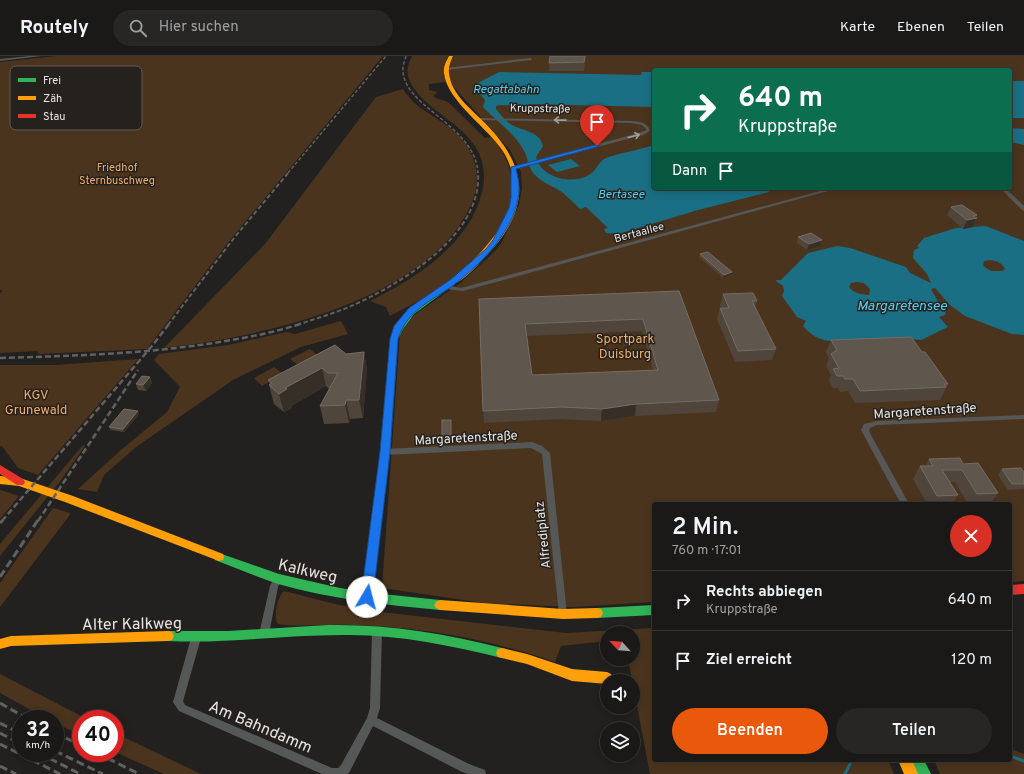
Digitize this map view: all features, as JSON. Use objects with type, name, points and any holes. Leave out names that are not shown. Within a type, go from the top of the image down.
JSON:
[{"type":"street","points":[[0,60],[40,56]]},
{"type":"street","points":[[367,597],[385,452],[394,339],[398,326],[412,310],[446,287],[488,250],[497,240],[515,198],[516,187],[513,168],[502,146],[450,85],[446,69],[452,56]]},
{"type":"street","points":[[446,69],[530,59]]},
{"type":"street","name":"Kruppstraße","points":[[479,119],[631,122],[643,124],[648,130],[645,133],[526,166],[513,168]]},
{"type":"street","name":"Bertaallee","points":[[446,287],[461,290],[830,190]]},
{"type":"street","points":[[1004,190],[1024,209]]},
{"type":"street","name":"Margaretenstraße","points":[[904,502],[867,435],[865,430],[867,426],[877,423],[1024,417]]},
{"type":"street","name":"Margaretenstraße","points":[[385,452],[532,445],[546,453]]},
{"type":"street","name":"Alfrediplatz","points":[[546,453],[563,614]]},
{"type":"street","name":"Kalkweg","points":[[0,469],[20,482],[104,512],[278,579],[367,597],[492,610],[563,614],[652,610]]},
{"type":"street","name":"Kalkweg","points":[[0,480],[20,482]]},
{"type":"street","points":[[264,634],[274,586],[278,579]]},
{"type":"street","points":[[1012,590],[1024,589]]},
{"type":"street","name":"Alter Kalkweg","points":[[0,644],[11,641],[161,635],[196,638],[329,630],[377,631]]},
{"type":"street","points":[[377,631],[414,634],[467,644],[527,659],[572,675],[600,677]]},
{"type":"street","name":"Am Bahndamm","points":[[196,638],[178,702],[182,708],[332,773],[339,773],[345,769],[371,720],[375,708],[377,631]]},
{"type":"street","points":[[371,720],[466,768],[481,774]]},
{"type":"street","points":[[906,762],[911,774]]},
{"type":"street","points":[[918,762],[924,774]]},
{"type":"green space","name":"Friedhof Sternbuschweg","points":[[57,56],[383,56],[230,240],[147,349],[39,354],[37,351],[0,353],[0,294],[3,290],[0,290],[0,62]]},
{"type":"green space","points":[[412,56],[448,56],[444,69],[446,82],[429,84],[429,90],[438,92],[433,96],[449,103],[485,138],[492,137],[506,160],[512,184],[509,206],[500,228],[486,248],[469,266],[449,283],[390,316],[386,307],[370,301],[405,282],[438,258],[453,244],[475,211],[482,192],[484,180],[482,162],[475,146],[461,130],[427,103],[413,87],[408,75],[409,64]]},
{"type":"green space","name":"Sportpark Duisburg","points":[[454,56],[1024,56],[1024,581],[1012,582],[1012,502],[652,502],[652,602],[573,607],[484,603],[382,588],[400,334],[408,321],[414,315],[459,284],[501,244],[519,205],[522,188],[521,172],[510,150],[453,86],[449,71],[450,64]]},
{"type":"green space","points":[[403,89],[420,107],[452,129],[462,138],[469,150],[477,172],[476,189],[468,212],[459,226],[434,254],[402,277],[365,297],[325,313],[283,326],[241,336],[164,348],[265,244],[376,97]]},
{"type":"green space","points":[[341,321],[348,334],[301,347],[233,380],[136,447],[104,475],[97,492],[78,489],[121,450],[167,412],[180,387],[154,360],[159,354],[228,345],[286,332],[295,334]]},
{"type":"green space","points":[[310,349],[318,356],[299,366],[290,359]]},
{"type":"green space","name":"KGV Grunewald","points":[[138,359],[38,475],[18,468],[2,446],[0,446],[0,365],[55,365]]},
{"type":"green space","points":[[274,367],[283,374],[262,386],[254,378]]},
{"type":"green space","points":[[83,445],[85,446],[61,480],[0,556],[0,544]]},
{"type":"green space","points":[[0,490],[19,496],[0,519]]},
{"type":"green space","points":[[53,508],[70,513],[69,516],[0,607],[0,583]]},
{"type":"green space","points":[[284,591],[339,605],[381,612],[566,633],[600,631],[600,642],[561,646],[555,662],[479,640],[427,631],[375,626],[299,626],[281,624],[277,623],[276,620],[276,611],[280,597]]},
{"type":"green space","points":[[652,628],[652,762],[889,762],[894,774],[650,774],[639,714],[640,714],[640,674],[631,674],[629,666],[640,666],[640,629]]},
{"type":"green space","points":[[0,674],[72,711],[72,731],[64,727],[64,710],[31,710],[0,693]]},
{"type":"green space","points":[[124,737],[201,774],[164,774],[124,756]]},
{"type":"green space","points":[[1012,750],[1024,754],[1024,774],[940,774],[935,762],[1012,762]]},
{"type":"water","points":[[499,72],[641,75],[642,72],[652,72],[652,107],[534,104],[517,106],[499,105],[496,106],[496,109],[513,126],[538,137],[543,146],[536,157],[539,164],[550,175],[558,178],[582,178],[589,175],[604,159],[652,146],[652,190],[768,190],[769,192],[698,210],[618,234],[606,233],[604,229],[608,228],[586,207],[580,209],[562,192],[542,181],[533,173],[525,152],[519,143],[483,107],[485,100],[476,89],[478,83]]},
{"type":"water","points":[[1012,81],[1024,81],[1024,118],[1012,118]]},
{"type":"water","points":[[1012,128],[1024,129],[1024,145],[1012,142]]},
{"type":"water","points":[[571,159],[580,166],[557,172],[548,165]]},
{"type":"water","name":"Margaretensee","points":[[986,226],[1024,241],[1024,335],[1012,334],[965,316],[950,305],[935,288],[931,289],[939,303],[946,309],[945,315],[939,317],[948,327],[921,340],[902,338],[829,341],[814,336],[803,326],[806,321],[797,317],[782,296],[784,291],[783,286],[776,281],[781,280],[808,253],[837,246],[850,248],[906,267],[910,273],[931,283],[927,274],[913,258],[914,250],[919,248],[917,246],[924,238],[956,228]],"holes":[[[984,261],[996,261],[1005,269],[1002,271],[991,271],[983,266]],[[851,283],[864,283],[870,289],[869,295],[860,294],[849,287]]]},
{"type":"building","points":[[550,56],[585,56],[584,62],[549,63]]},
{"type":"building","points":[[962,205],[977,215],[973,216],[977,218],[967,220],[951,207]]},
{"type":"building","points":[[811,233],[822,240],[809,244],[798,237]]},
{"type":"building","points":[[708,252],[732,272],[724,275],[700,254]]},
{"type":"building","points":[[679,291],[719,400],[636,404],[602,409],[562,407],[483,411],[479,299]],"holes":[[[643,319],[658,370],[532,375],[525,324]]]},
{"type":"building","points":[[753,293],[757,301],[752,301],[776,349],[738,351],[720,308],[729,308],[723,294]]},
{"type":"building","points":[[911,337],[922,352],[925,352],[948,384],[944,384],[946,387],[860,391],[853,379],[845,379],[843,376],[837,376],[833,369],[839,368],[831,354],[837,350],[831,340]]},
{"type":"building","points":[[335,345],[346,354],[364,352],[359,400],[346,400],[345,405],[320,406],[338,373],[328,373],[322,368],[285,388],[287,389],[279,394],[269,385],[272,383],[268,380]]},
{"type":"building","points":[[142,376],[150,377],[143,385],[136,384]]},
{"type":"building","points":[[124,409],[138,411],[123,429],[109,427]]},
{"type":"building","points":[[442,420],[451,420],[451,438],[442,438]]},
{"type":"building","points":[[960,458],[963,464],[978,463],[998,493],[977,494],[962,470],[942,470],[958,495],[937,496],[920,466],[933,466],[929,459]]},
{"type":"building","points":[[1021,468],[1024,472],[1024,484],[1012,484],[1002,469]]},
{"type":"waterway","points":[[1012,757],[1024,761]]},
{"type":"waterway","points":[[845,774],[851,762]]},
{"type":"railway","points":[[288,173],[386,56]]},
{"type":"railway","points":[[406,56],[403,68],[406,82],[413,94],[465,141],[474,156],[478,173]]},
{"type":"railway","points":[[168,325],[234,238],[289,172]]},
{"type":"railway","points":[[297,325],[343,310],[369,298],[391,286],[434,255],[453,237],[467,217],[476,195],[478,173]]},
{"type":"railway","points":[[148,351],[169,324]]},
{"type":"railway","points":[[148,351],[207,344],[254,336],[300,324]]},
{"type":"railway","points":[[0,358],[148,351]]},
{"type":"railway","points":[[2,521],[148,351]]},
{"type":"railway","points":[[38,521],[138,370]]},
{"type":"railway","points":[[0,577],[38,520]]},
{"type":"railway","points":[[0,703],[12,710]]},
{"type":"railway","points":[[0,723],[12,729]]},
{"type":"railway","points":[[0,733],[12,739]]},
{"type":"railway","points":[[64,737],[72,741]]},
{"type":"railway","points":[[0,744],[60,774]]},
{"type":"railway","points":[[64,755],[103,774]]},
{"type":"railway","points":[[57,762],[80,774]]},
{"type":"railway","points":[[115,762],[139,774]]},
{"type":"railway","points":[[0,766],[16,774]]},
{"type":"traffic: fast","points":[[367,597],[385,452],[394,339],[405,320],[412,313],[455,281]]},
{"type":"traffic: fast","points":[[219,557],[278,579],[340,593],[440,605]]},
{"type":"traffic: fast","points":[[597,613],[652,610]]},
{"type":"traffic: fast","points":[[168,636],[208,637],[328,630],[394,632],[459,643],[502,653]]},
{"type":"traffic: fast","points":[[918,762],[924,774]]},
{"type":"traffic: slow","points":[[451,56],[446,69],[451,88],[506,151],[515,173],[516,191],[513,209],[505,226],[495,241],[482,256],[455,281]]},
{"type":"traffic: slow","points":[[0,480],[20,482],[69,499],[219,557]]},
{"type":"traffic: slow","points":[[440,605],[563,614],[597,613]]},
{"type":"traffic: slow","points":[[0,644],[11,641],[168,636]]},
{"type":"traffic: slow","points":[[502,653],[527,659],[572,675],[600,677]]},
{"type":"traffic: slow","points":[[906,762],[911,774]]},
{"type":"traffic: jam","points":[[0,469],[20,482]]},
{"type":"traffic: jam","points":[[1012,590],[1024,589]]},
{"type":"route","points":[[367,597],[385,452],[394,339],[398,326],[412,310],[453,282],[497,240],[515,198],[516,187],[513,168],[526,166],[597,146]]},
{"type":"water label","name":"Regattabahn","points":[[506,89]]},
{"type":"water label","name":"Bertasee","points":[[621,194]]}]
